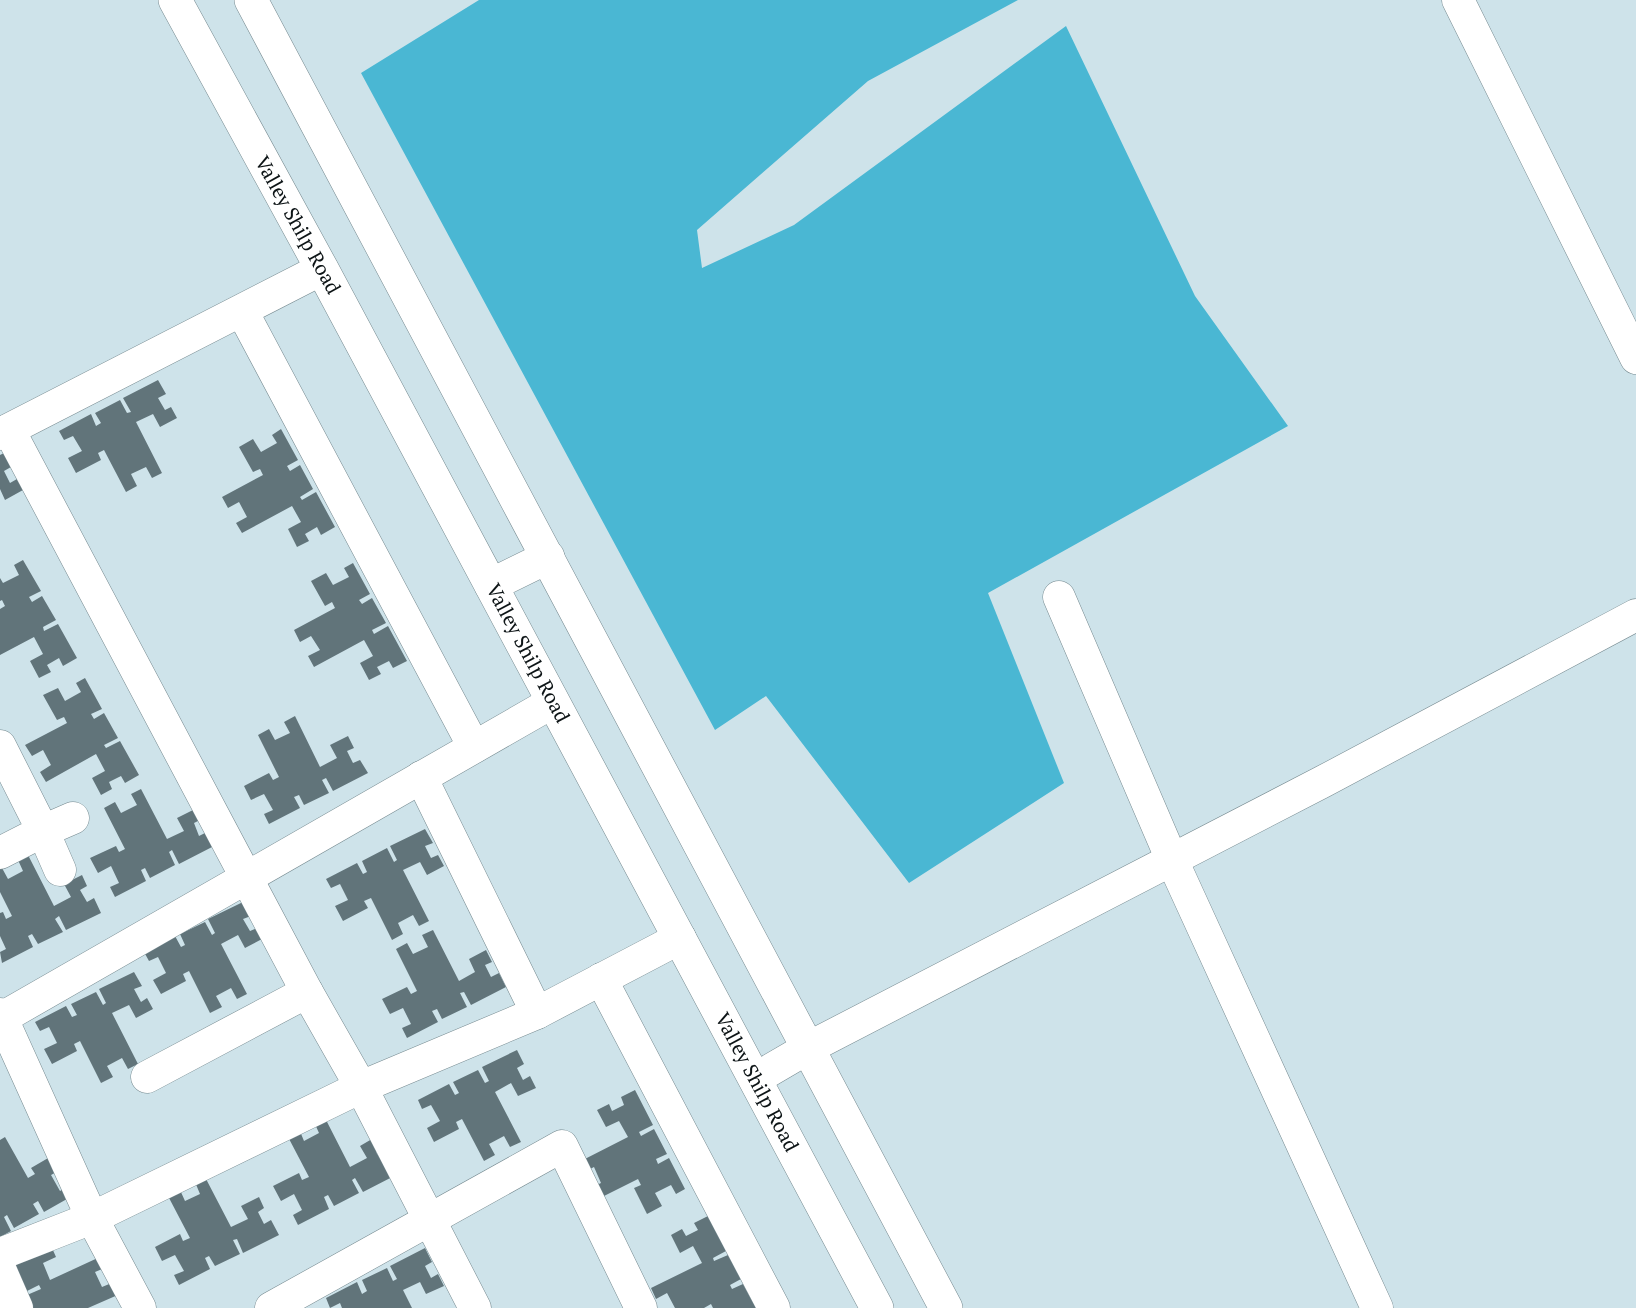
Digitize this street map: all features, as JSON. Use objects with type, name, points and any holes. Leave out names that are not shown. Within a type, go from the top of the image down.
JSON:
[{"type":"street","name":"Valley Shilp Road","points":[[175,0],[322,269],[877,1308]]},
{"type":"street","points":[[251,0],[946,1308]]},
{"type":"street","points":[[1458,0],[1636,358]]},
{"type":"street","points":[[322,269],[5,432],[307,992],[362,1087],[475,1308]]},
{"type":"street","points":[[242,311],[474,747]]},
{"type":"street","points":[[491,585],[548,557]]},
{"type":"street","points":[[1059,597],[1172,860],[1377,1308]]},
{"type":"street","points":[[755,1079],[808,1048],[1172,860],[1636,615]]},
{"type":"street","points":[[140,1308],[92,1218],[1,1017],[553,702]]},
{"type":"street","points":[[0,746],[60,870]]},
{"type":"street","points":[[421,777],[537,1013]]},
{"type":"street","points":[[0,853],[73,818]]},
{"type":"street","points":[[0,1254],[92,1218],[362,1087],[537,1013],[680,938]]},
{"type":"street","points":[[601,979],[774,1308]]},
{"type":"street","points":[[147,1077],[307,992]]},
{"type":"street","points":[[271,1308],[562,1146],[641,1308]]},
{"type":"street","points":[[0,1269],[17,1308]]},
{"type":"water","points":[[479,0],[1018,0],[868,81],[697,230],[702,268],[794,225],[1066,26],[1195,296],[1288,426],[988,593],[1064,783],[909,883],[766,696],[715,730],[361,73]]},
{"type":"building","points":[[158,380],[166,394],[158,398],[165,410],[171,407],[177,418],[160,427],[153,414],[136,422],[162,473],[152,478],[146,467],[131,474],[137,486],[126,492],[104,450],[98,453],[101,460],[76,473],[68,458],[82,451],[73,436],[64,440],[59,431],[91,414],[96,426],[101,423],[95,413],[120,400],[127,413],[131,412],[123,398]]},
{"type":"building","points":[[281,429],[298,460],[287,466],[290,471],[300,465],[313,489],[300,497],[302,500],[316,492],[335,527],[321,535],[317,527],[305,534],[309,541],[297,547],[288,529],[301,522],[292,506],[242,533],[236,523],[247,517],[239,502],[228,508],[222,497],[263,475],[260,469],[253,472],[239,447],[253,439],[261,452],[277,443],[272,435]]},
{"type":"building","points":[[4,453],[11,467],[4,471],[10,483],[17,479],[23,490],[5,500],[0,489],[0,455]]},
{"type":"building","points":[[23,560],[41,591],[29,597],[32,602],[42,596],[56,620],[43,627],[44,631],[58,624],[77,658],[63,666],[59,658],[47,665],[51,672],[39,678],[30,661],[43,654],[34,637],[0,655],[0,609],[5,606],[2,600],[0,601],[0,578],[3,583],[19,575],[14,565]]},
{"type":"building","points":[[353,563],[370,594],[359,600],[362,604],[372,598],[386,623],[372,630],[374,634],[388,626],[407,661],[393,668],[389,661],[377,667],[381,674],[369,680],[360,663],[373,656],[364,640],[314,667],[308,656],[320,650],[311,636],[300,642],[294,630],[335,608],[332,602],[325,606],[311,581],[326,573],[333,585],[349,577],[344,568]]},
{"type":"building","points":[[85,678],[102,709],[91,714],[94,719],[104,713],[118,738],[104,745],[106,748],[120,741],[139,775],[125,783],[121,776],[109,782],[112,789],[101,795],[92,778],[105,771],[96,754],[46,782],[40,772],[51,765],[43,750],[32,756],[25,745],[67,723],[64,717],[57,720],[43,695],[58,688],[65,701],[81,692],[76,683]]},
{"type":"building","points":[[295,716],[320,767],[337,758],[330,745],[348,736],[354,748],[347,751],[353,763],[360,760],[368,773],[333,791],[326,778],[322,780],[329,793],[304,805],[299,795],[294,797],[300,808],[269,824],[264,814],[273,810],[264,794],[251,800],[244,786],[269,773],[273,780],[279,777],[258,735],[269,729],[275,740],[290,733],[284,722]]},
{"type":"building","points":[[141,789],[167,839],[184,831],[177,818],[195,809],[200,820],[194,823],[199,836],[207,832],[214,846],[179,864],[172,850],[169,852],[175,865],[150,878],[145,868],[141,870],[146,881],[115,897],[110,887],[119,883],[111,866],[98,873],[90,858],[116,846],[119,852],[125,849],[104,808],[115,802],[121,813],[137,805],[131,794]]},
{"type":"building","points":[[425,829],[433,843],[425,846],[431,858],[438,855],[444,866],[427,875],[420,862],[403,870],[429,921],[419,926],[413,915],[398,923],[403,934],[392,940],[371,898],[364,901],[368,908],[343,921],[335,906],[348,900],[340,884],[331,888],[326,879],[357,863],[363,874],[367,872],[362,861],[387,848],[394,862],[397,860],[390,846]]},
{"type":"building","points":[[28,855],[54,906],[71,897],[64,884],[82,875],[87,886],[80,890],[87,902],[94,898],[101,913],[66,930],[59,916],[55,919],[63,932],[38,944],[32,934],[28,936],[33,947],[2,963],[0,952],[6,949],[0,936],[0,913],[3,912],[6,919],[12,916],[0,892],[0,869],[2,868],[8,879],[23,871],[18,860]]},
{"type":"building","points":[[243,902],[251,916],[243,919],[250,931],[257,928],[262,939],[245,948],[238,935],[221,944],[247,994],[237,999],[231,988],[216,996],[222,1007],[210,1013],[189,971],[183,974],[186,981],[161,994],[153,980],[166,973],[158,957],[149,961],[144,952],[175,936],[181,947],[185,945],[180,934],[205,922],[212,935],[215,933],[208,919]]},
{"type":"building","points":[[433,930],[459,981],[475,972],[469,959],[486,950],[492,962],[485,965],[491,977],[499,973],[506,987],[471,1005],[464,992],[460,993],[467,1007],[442,1019],[437,1009],[432,1011],[438,1022],[407,1038],[402,1028],[411,1024],[403,1008],[390,1014],[382,999],[407,987],[411,994],[417,991],[396,949],[407,943],[413,954],[428,947],[422,935]]},
{"type":"building","points":[[134,972],[142,986],[134,989],[141,1002],[147,998],[153,1009],[136,1018],[129,1005],[112,1013],[138,1064],[128,1069],[122,1058],[107,1066],[113,1077],[101,1083],[80,1041],[74,1044],[77,1051],[52,1064],[44,1049],[57,1043],[49,1027],[40,1031],[35,1022],[66,1006],[72,1017],[77,1015],[71,1004],[96,992],[103,1005],[106,1003],[99,989]]},
{"type":"building","points":[[517,1050],[524,1064],[517,1068],[523,1080],[530,1076],[536,1088],[518,1096],[511,1083],[495,1092],[521,1142],[510,1147],[504,1136],[489,1144],[495,1155],[484,1161],[462,1119],[456,1122],[459,1129],[434,1142],[427,1128],[440,1121],[431,1105],[422,1109],[418,1100],[449,1084],[455,1095],[459,1093],[453,1082],[478,1070],[485,1083],[489,1081],[482,1067]]},
{"type":"building","points":[[635,1090],[653,1125],[639,1132],[641,1136],[654,1129],[667,1154],[656,1159],[658,1164],[669,1158],[685,1189],[676,1194],[671,1185],[655,1193],[662,1206],[647,1214],[634,1188],[641,1185],[638,1179],[596,1200],[590,1188],[601,1183],[594,1167],[582,1173],[577,1163],[628,1137],[619,1121],[606,1127],[597,1110],[609,1104],[612,1111],[624,1105],[621,1097]]},
{"type":"building","points":[[324,1116],[350,1167],[367,1158],[360,1146],[377,1136],[383,1148],[376,1152],[383,1163],[390,1160],[398,1174],[363,1192],[355,1178],[352,1180],[359,1193],[334,1206],[328,1195],[324,1197],[329,1209],[298,1225],[293,1215],[302,1210],[294,1194],[281,1201],[273,1186],[299,1173],[302,1180],[309,1177],[287,1135],[299,1129],[304,1141],[319,1133],[314,1122]]},
{"type":"building","points":[[5,1137],[28,1178],[35,1174],[31,1168],[55,1154],[64,1168],[51,1175],[60,1191],[69,1186],[74,1195],[44,1212],[38,1201],[33,1204],[39,1214],[14,1228],[7,1215],[4,1217],[11,1231],[0,1237],[0,1140]]},
{"type":"building","points":[[205,1177],[231,1227],[248,1219],[241,1206],[259,1197],[264,1208],[258,1212],[264,1224],[271,1220],[279,1235],[243,1253],[237,1239],[233,1240],[240,1254],[215,1266],[209,1256],[205,1258],[210,1269],[179,1285],[174,1275],[184,1271],[175,1255],[162,1261],[155,1247],[180,1234],[183,1241],[190,1238],[168,1196],[180,1190],[185,1201],[200,1194],[195,1182]]},
{"type":"building","points":[[708,1216],[726,1251],[713,1258],[714,1261],[728,1255],[741,1279],[730,1285],[732,1289],[743,1284],[756,1308],[713,1308],[711,1304],[704,1308],[675,1308],[667,1293],[656,1299],[651,1288],[702,1263],[693,1246],[680,1253],[671,1235],[682,1229],[686,1236],[698,1230],[694,1223]]},
{"type":"building","points":[[48,1239],[56,1257],[43,1263],[50,1280],[102,1256],[107,1267],[95,1272],[102,1287],[114,1282],[120,1294],[88,1308],[33,1308],[27,1295],[41,1289],[39,1285],[25,1292],[9,1256]]},
{"type":"building","points":[[425,1248],[432,1262],[425,1266],[431,1278],[438,1274],[444,1286],[426,1294],[420,1282],[403,1290],[412,1308],[342,1308],[340,1303],[330,1308],[326,1298],[357,1282],[362,1294],[367,1291],[362,1280],[387,1268],[393,1281],[397,1279],[390,1266]]}]
